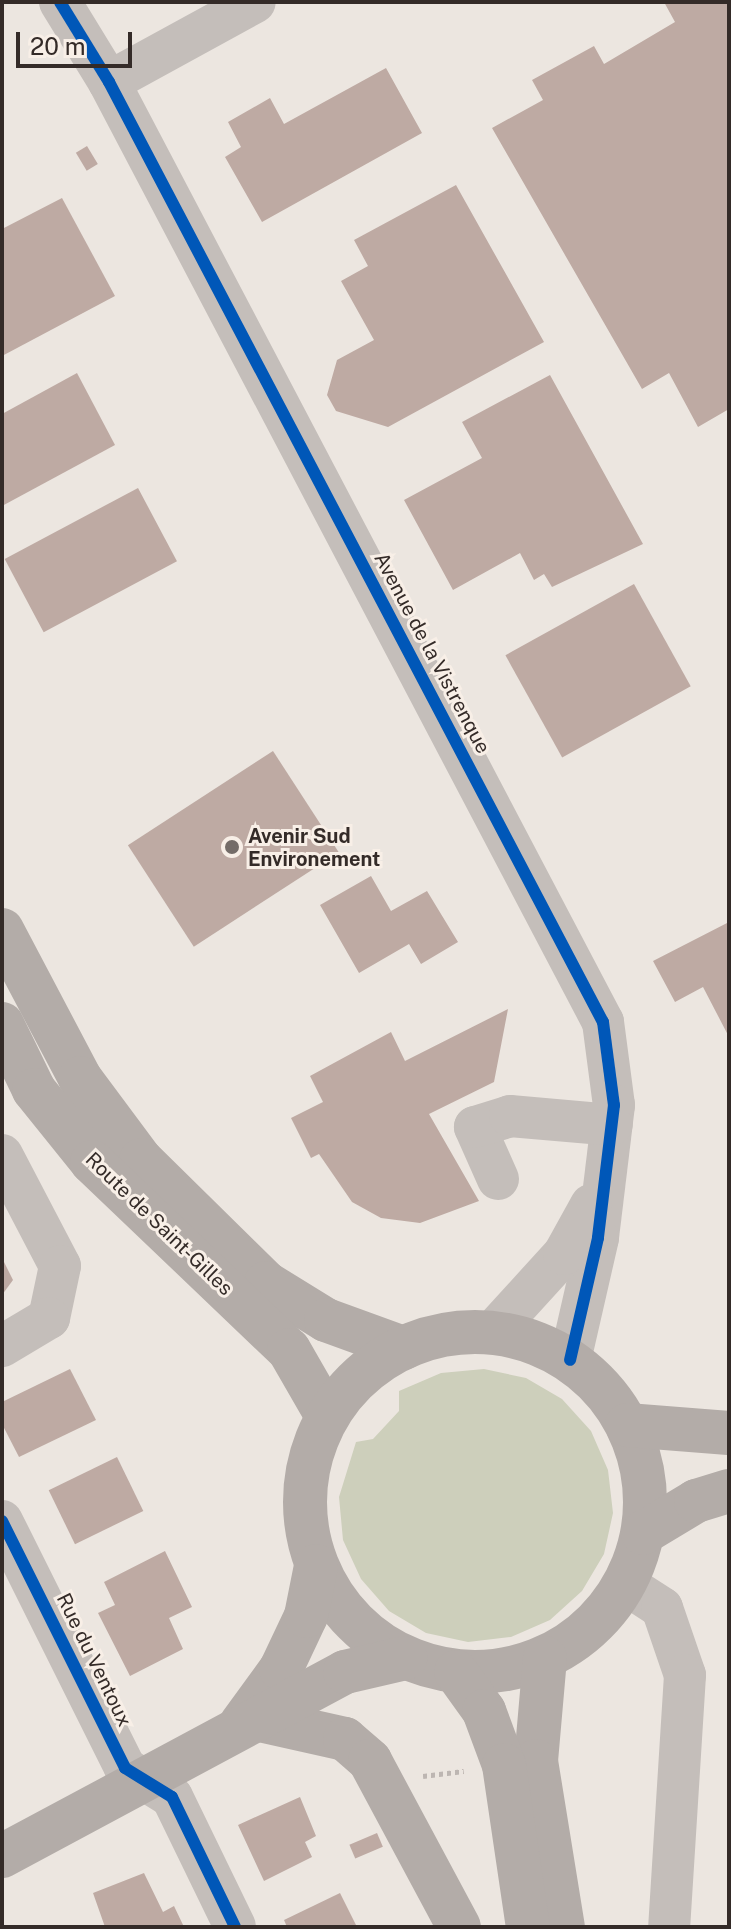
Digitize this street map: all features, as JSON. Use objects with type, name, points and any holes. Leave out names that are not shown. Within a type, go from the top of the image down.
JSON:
[{"type":"main road","name":"Route de Saint-Gilles","points":[[2,930],[80,1078],[141,1160],[266,1283],[326,1320],[403,1348]]},
{"type":"main road","name":"Route de Saint-Gilles","points":[[2,1024],[34,1090],[92,1162],[289,1350],[327,1416]]},
{"type":"main road","points":[[492,1333],[570,1360],[603,1389],[627,1425],[644,1477],[643,1533],[625,1584],[591,1628],[545,1658],[502,1671],[456,1672],[405,1658],[360,1629],[316,1566],[304,1516],[307,1478],[327,1416],[359,1376],[403,1348],[447,1334],[492,1333]]},
{"type":"main road","points":[[627,1425],[729,1433]]},
{"type":"main road","points":[[643,1533],[729,1491]]},
{"type":"main road","points":[[246,1727],[281,1669],[306,1616],[316,1566]]},
{"type":"main road","points":[[2,1856],[159,1789],[246,1727],[345,1672],[405,1658]]},
{"type":"main road","points":[[545,1658],[536,1761],[563,1927]]},
{"type":"main road","points":[[456,1672],[484,1711],[504,1765],[528,1927]]},
{"type":"main road","points":[[246,1727],[345,1739],[370,1761],[459,1927]]},
{"type":"street","name":"Avenue de la Vistrenque","points":[[60,2],[109,82],[603,1022],[612,1125],[605,1179],[570,1360]]},
{"type":"street","points":[[109,82],[255,2]]},
{"type":"street","points":[[498,1179],[475,1127],[510,1116],[612,1125]]},
{"type":"street","points":[[2,1155],[60,1266],[49,1318],[2,1346]]},
{"type":"street","name":"Avenue de la Vistrenque","points":[[492,1333],[564,1254],[605,1179]]},
{"type":"street","name":"Rue du Ventoux","points":[[2,1521],[125,1768],[159,1789]]},
{"type":"street","points":[[625,1584],[662,1608],[685,1675],[669,1927]]},
{"type":"street","points":[[159,1789],[235,1927]]},
{"type":"path","points":[[413,1778],[471,1770]]},
{"type":"green space","points":[[484,1369],[526,1378],[562,1399],[591,1431],[608,1470],[613,1513],[604,1554],[582,1591],[550,1620],[511,1637],[468,1642],[426,1633],[389,1611],[361,1579],[343,1540],[339,1497],[356,1442],[373,1439],[399,1411],[399,1391],[441,1373]]},
{"type":"building","points":[[664,2],[729,2],[729,409],[698,427],[669,373],[642,389],[492,128],[543,100],[532,80],[594,46],[604,64],[675,22]]},
{"type":"building","points":[[386,68],[422,133],[262,222],[225,157],[241,147],[228,122],[270,98],[284,124]]},
{"type":"building","points":[[87,146],[98,164],[87,171],[76,153]]},
{"type":"building","points":[[456,185],[544,342],[388,427],[336,411],[327,395],[337,360],[374,340],[341,281],[368,266],[354,240]]},
{"type":"building","points":[[62,198],[115,296],[2,356],[2,229]]},
{"type":"building","points":[[77,373],[115,445],[2,506],[2,414]]},
{"type":"building","points":[[550,375],[643,544],[552,587],[544,574],[534,580],[520,553],[453,590],[404,500],[482,458],[462,422]]},
{"type":"building","points":[[138,488],[177,561],[44,632],[5,559]]},
{"type":"building","points":[[634,584],[691,686],[562,758],[505,655]]},
{"type":"building","name":"Avenir Sud Environement","points":[[273,751],[339,852],[194,947],[128,845]]},
{"type":"building","points":[[371,876],[391,911],[427,891],[458,942],[421,964],[409,944],[359,973],[320,905]]},
{"type":"building","points":[[729,922],[729,1037],[703,987],[675,1002],[653,961]]},
{"type":"building","points":[[508,1009],[494,1082],[429,1114],[479,1201],[420,1223],[381,1218],[352,1202],[319,1154],[311,1158],[291,1118],[323,1102],[310,1076],[391,1032],[405,1061]]},
{"type":"building","points":[[2,1258],[13,1280],[2,1295]]},
{"type":"building","points":[[70,1369],[96,1420],[19,1457],[2,1424],[2,1402]]},
{"type":"building","points":[[117,1457],[143,1511],[75,1544],[49,1490]]},
{"type":"building","points":[[165,1551],[192,1607],[169,1618],[183,1649],[130,1676],[98,1613],[115,1605],[104,1582]]},
{"type":"building","points":[[300,1797],[316,1836],[305,1842],[312,1857],[264,1881],[238,1825]]},
{"type":"building","points":[[377,1833],[383,1847],[355,1859],[349,1845]]},
{"type":"building","points":[[144,1873],[163,1912],[174,1906],[184,1927],[105,1927],[93,1893]]},
{"type":"building","points":[[340,1893],[357,1927],[287,1927],[284,1920]]},
{"type":"cycle path","points":[[60,2],[109,82],[603,1022],[614,1105],[598,1238],[570,1360]]},
{"type":"cycle path","points":[[2,1521],[125,1768],[172,1797],[235,1927]]},
{"type":"place","name":"Avenir Sud Environement","points":[[232,847]]}]
